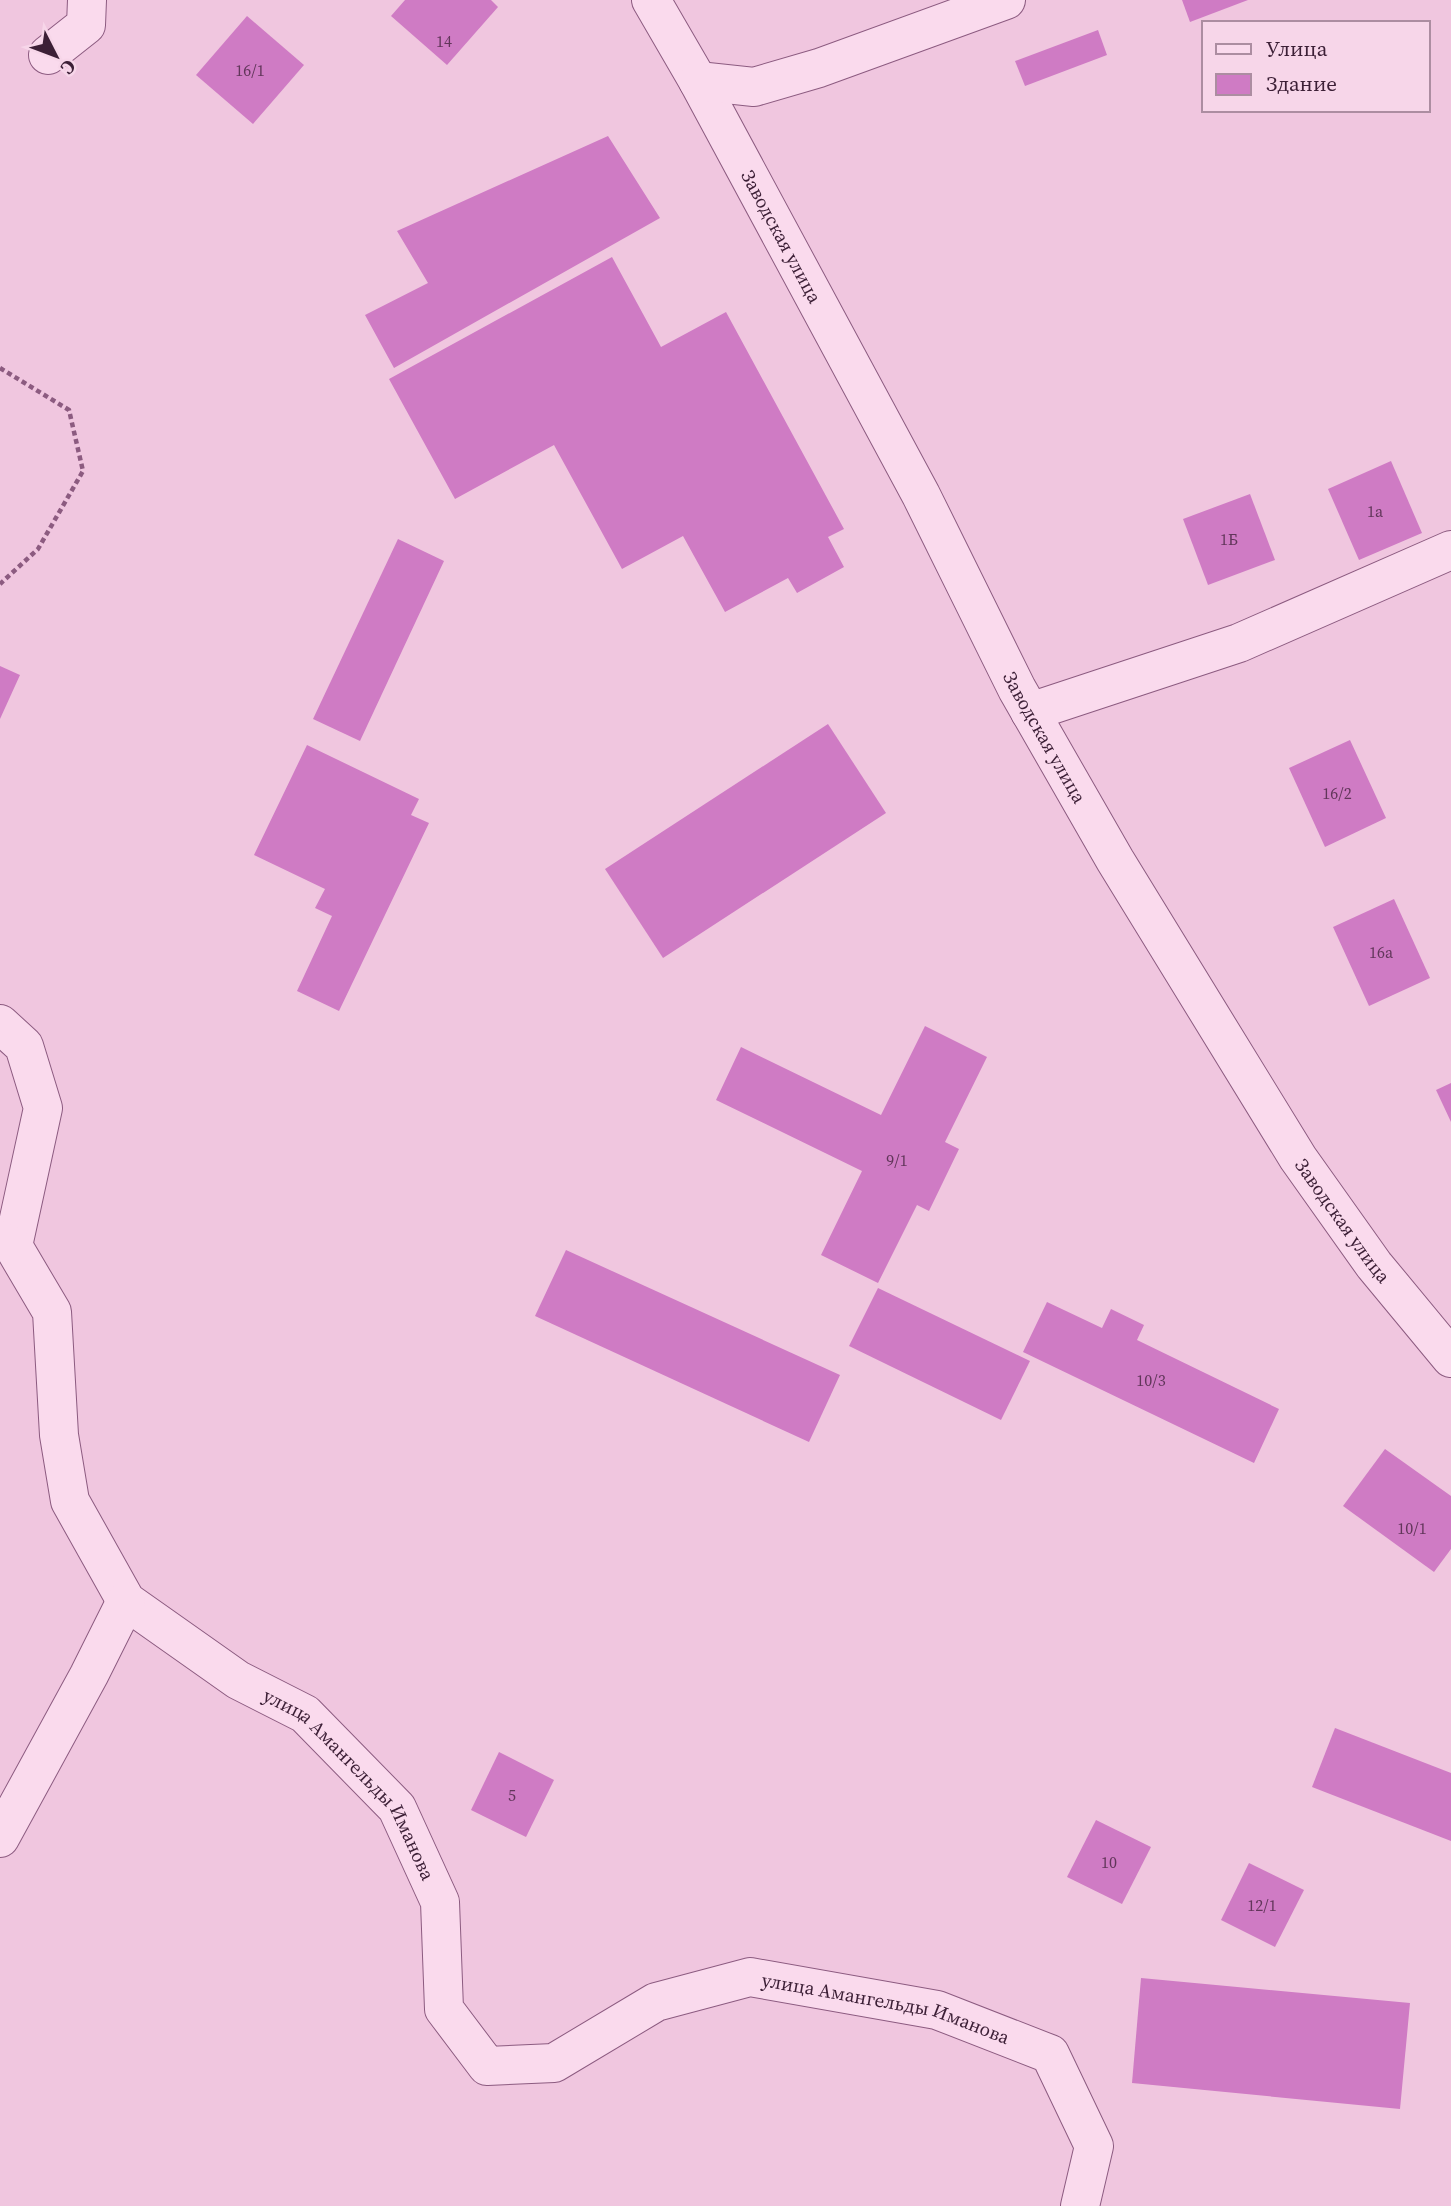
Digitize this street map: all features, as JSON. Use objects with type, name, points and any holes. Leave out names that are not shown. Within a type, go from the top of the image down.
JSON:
[{"type":"street","points":[[48,55],[86,25],[87,0]]},
{"type":"street","name":"Заводская улица","points":[[651,0],[698,80],[921,495],[1030,712],[1115,860],[1298,1157],[1374,1265],[1451,1358]]},
{"type":"street","points":[[698,80],[754,87],[819,68],[1006,0]]},
{"type":"street","points":[[1030,712],[1238,643],[1451,550]]},
{"type":"street","points":[[0,1024],[24,1046],[43,1108],[6,1243],[52,1312],[59,1435],[70,1501],[125,1601],[89,1675],[0,1838]]},
{"type":"street","name":"улица Амангельды Иманова","points":[[125,1601],[238,1680],[305,1714],[397,1808],[440,1902],[444,2009],[487,2066],[554,2063],[656,2002],[750,1977],[937,2010],[1050,2054],[1094,2146],[1080,2206]]},
{"type":"path","points":[[0,368],[69,410],[83,471],[38,549],[0,584]]},
{"type":"building","points":[[405,0],[491,0],[498,7],[447,65],[391,16]]},
{"type":"building","points":[[1182,0],[1248,0],[1190,22]]},
{"type":"building","points":[[247,16],[304,65],[253,124],[196,75]]},
{"type":"building","points":[[1098,30],[1107,55],[1025,86],[1015,61]]},
{"type":"building","points":[[608,136],[660,218],[394,368],[365,315],[428,283],[397,231]]},
{"type":"building","points":[[612,257],[661,347],[726,312],[844,529],[828,537],[844,567],[797,593],[788,578],[725,612],[683,536],[622,569],[554,445],[455,499],[389,379]]},
{"type":"building","points":[[1391,461],[1422,533],[1359,560],[1328,489]]},
{"type":"building","points":[[1250,494],[1275,560],[1208,585],[1183,519]]},
{"type":"building","points":[[398,539],[444,561],[360,741],[313,719]]},
{"type":"building","points":[[0,666],[20,675],[0,719]]},
{"type":"building","points":[[828,724],[886,813],[663,958],[605,869]]},
{"type":"building","points":[[1350,740],[1386,818],[1325,847],[1289,768]]},
{"type":"building","points":[[307,745],[419,799],[411,815],[429,823],[339,1011],[297,991],[332,916],[315,908],[325,889],[254,855]]},
{"type":"building","points":[[1394,899],[1430,978],[1369,1006],[1333,927]]},
{"type":"building","points":[[925,1026],[987,1057],[945,1142],[959,1149],[929,1211],[917,1205],[878,1283],[821,1255],[862,1171],[716,1100],[741,1047],[881,1115]]},
{"type":"building","points":[[1451,1083],[1451,1122],[1436,1090]]},
{"type":"building","points":[[566,1250],[840,1375],[809,1442],[535,1316]]},
{"type":"building","points":[[878,1288],[1030,1361],[1001,1420],[849,1346]]},
{"type":"building","points":[[1047,1302],[1102,1328],[1111,1309],[1144,1325],[1137,1340],[1279,1409],[1254,1463],[1023,1352]]},
{"type":"building","points":[[1385,1449],[1451,1496],[1451,1549],[1434,1572],[1343,1506]]},
{"type":"building","points":[[1335,1728],[1451,1773],[1451,1841],[1312,1787]]},
{"type":"building","points":[[499,1752],[554,1780],[526,1837],[471,1810]]},
{"type":"building","points":[[1096,1820],[1151,1847],[1122,1904],[1067,1877]]},
{"type":"building","points":[[1249,1863],[1304,1890],[1275,1947],[1221,1920]]},
{"type":"building","points":[[1141,1978],[1410,2003],[1400,2109],[1132,2083]]}]
